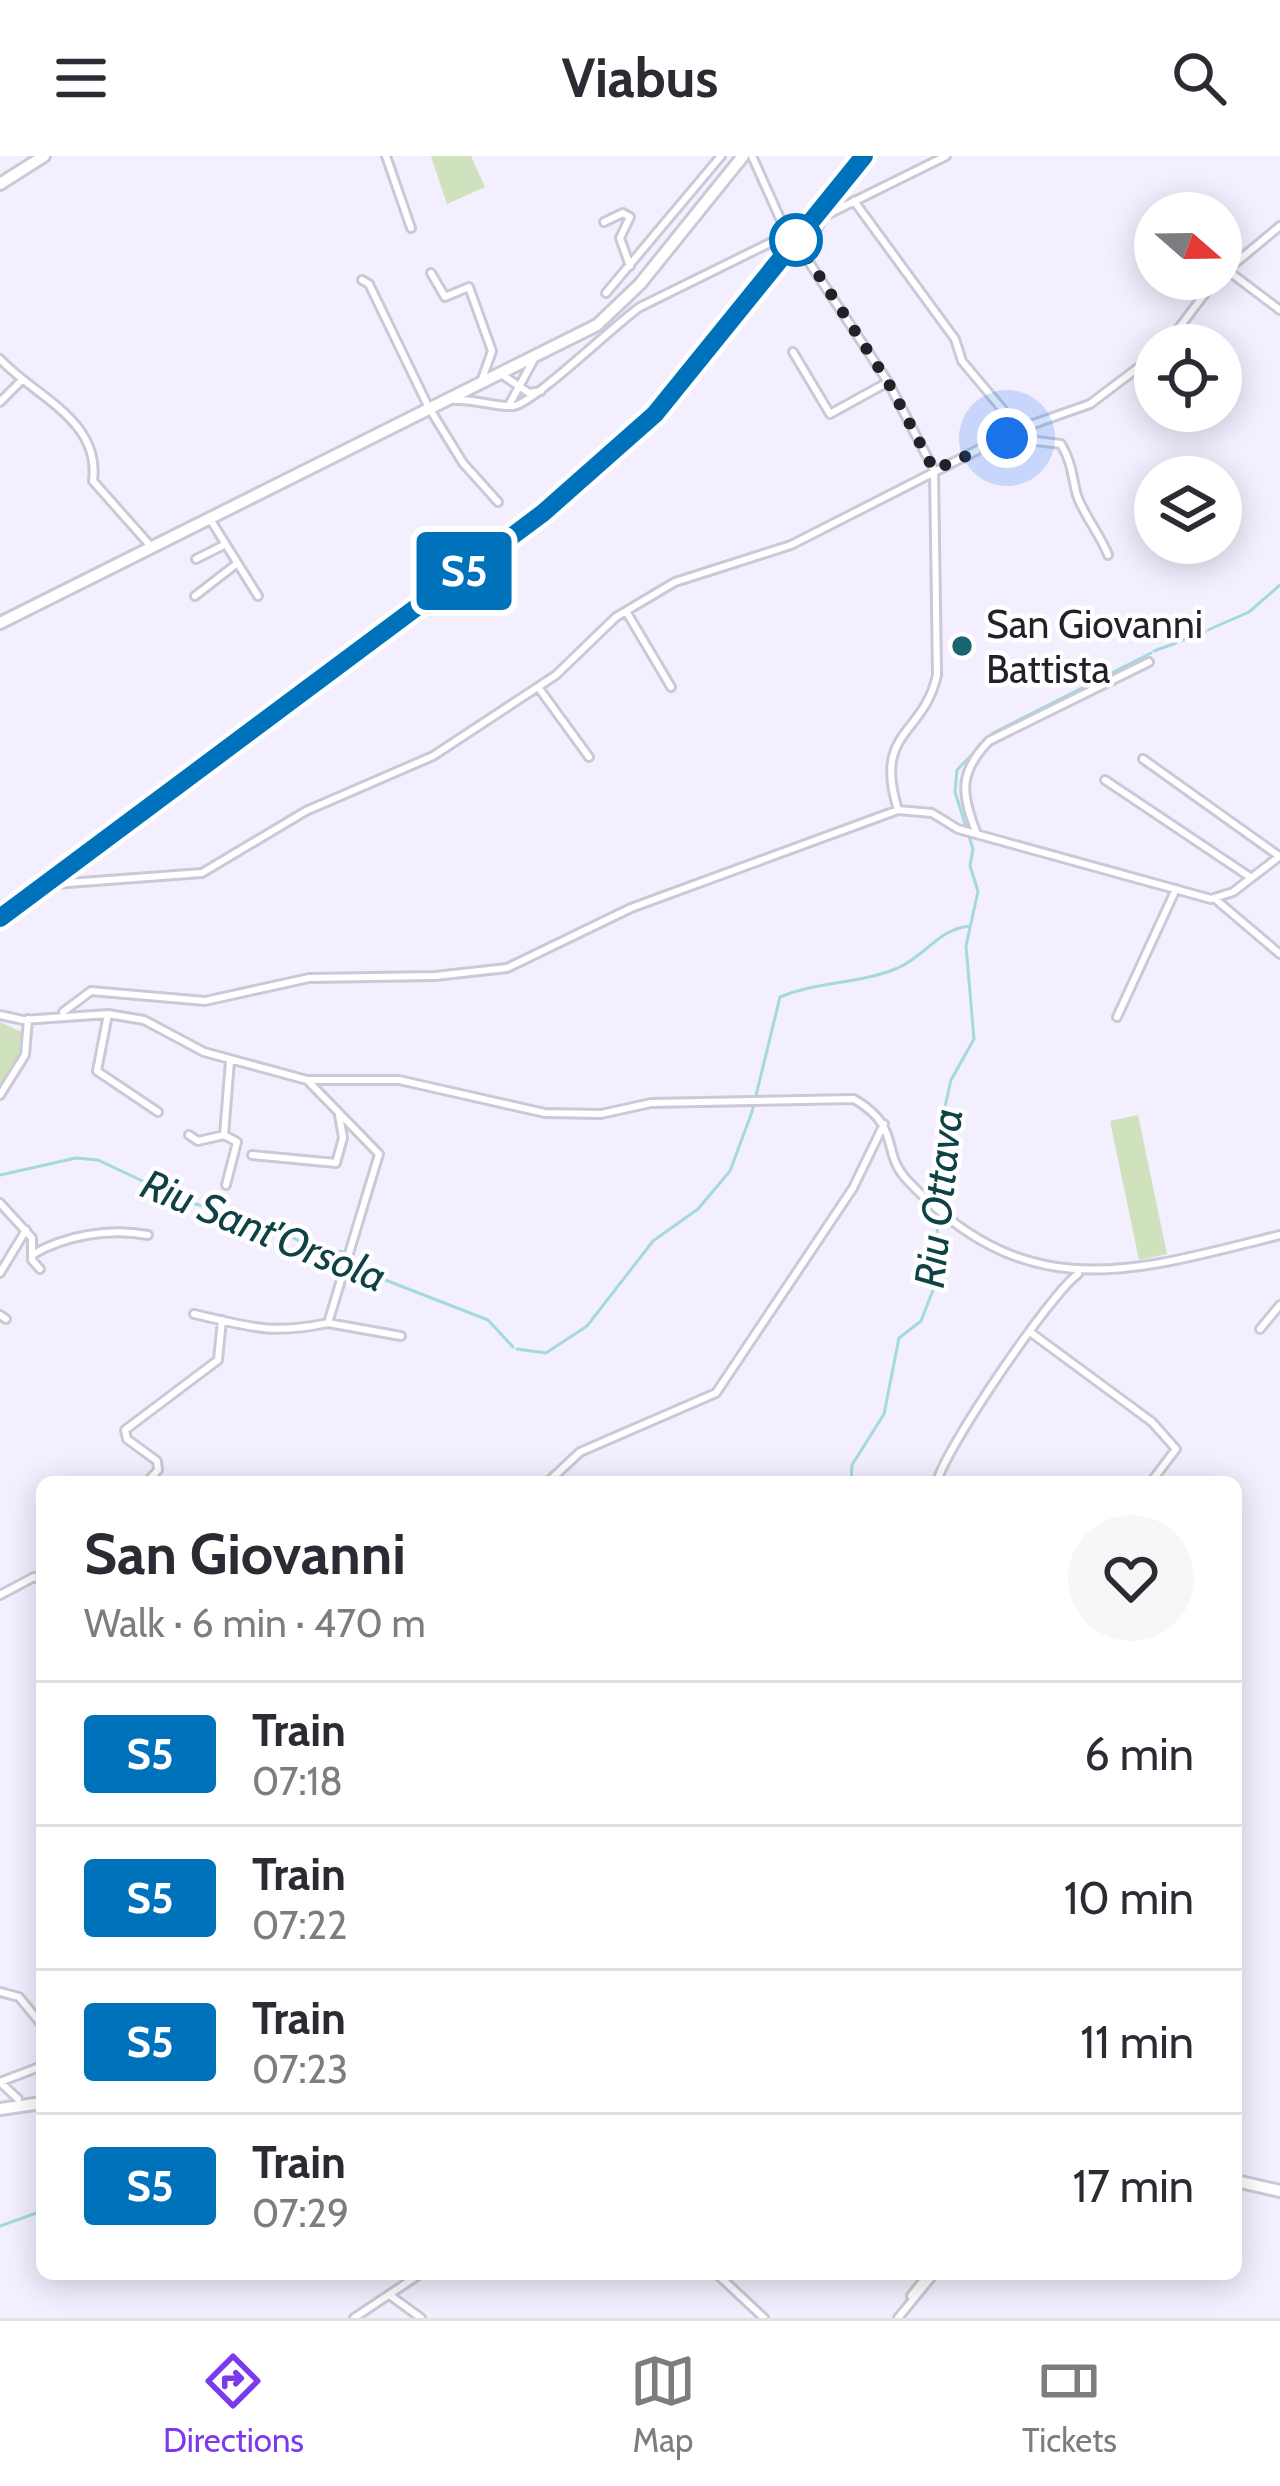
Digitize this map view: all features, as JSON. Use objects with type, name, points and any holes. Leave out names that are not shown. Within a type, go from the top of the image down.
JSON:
[{"type":"main road","points":[[0,184],[44,156]]},
{"type":"main road","points":[[0,619],[597,325],[622,304],[739,156]]},
{"type":"main road","points":[[0,619],[210,520],[435,405]]},
{"type":"main road","points":[[0,2106],[18,2099],[36,2103]]},
{"type":"main road","points":[[0,2106],[36,2104]]},
{"type":"main road","points":[[1242,2185],[1280,2194]]},
{"type":"street","points":[[386,156],[411,228]]},
{"type":"street","points":[[606,293],[721,156]]},
{"type":"street","points":[[752,156],[787,234]]},
{"type":"street","points":[[435,405],[506,406],[531,401],[596,338],[640,307],[946,156]]},
{"type":"street","points":[[854,201],[955,339],[962,362],[1019,429]]},
{"type":"street","points":[[604,222],[623,213],[630,218],[620,238],[630,266]]},
{"type":"street","points":[[825,215],[803,254],[888,382],[934,470],[937,675],[932,698],[901,732],[892,752],[898,810]]},
{"type":"street","points":[[1242,258],[1280,226]]},
{"type":"street","points":[[431,273],[445,297],[469,287],[492,351],[480,383]]},
{"type":"street","points":[[362,280],[369,284],[463,463],[498,502]]},
{"type":"street","points":[[1242,287],[1280,310]]},
{"type":"street","points":[[1182,324],[1201,300]]},
{"type":"street","points":[[793,352],[830,414],[888,382]]},
{"type":"street","points":[[506,406],[516,399],[518,386],[541,354]]},
{"type":"street","points":[[0,359],[85,433],[95,466],[93,481],[148,543]]},
{"type":"street","points":[[0,923],[56,884],[202,873],[306,811],[433,756],[538,687],[626,611],[675,582],[791,545],[1019,429],[1090,404],[1134,371]]},
{"type":"street","points":[[495,403],[489,391],[496,376],[529,393],[544,390]]},
{"type":"street","points":[[0,400],[20,379]]},
{"type":"street","points":[[1007,438],[1061,444],[1073,466],[1076,496],[1098,526],[1108,555]]},
{"type":"street","points":[[210,520],[257,596]]},
{"type":"street","points":[[196,559],[222,546]]},
{"type":"street","points":[[195,596],[235,565]]},
{"type":"street","points":[[626,611],[671,687]]},
{"type":"street","points":[[971,832],[962,788],[970,761],[989,741],[1149,662]]},
{"type":"street","points":[[538,687],[589,757]]},
{"type":"street","points":[[1143,759],[1280,856],[1233,892],[1214,898]]},
{"type":"street","points":[[1105,780],[1250,877]]},
{"type":"street","points":[[60,1014],[91,991],[205,1001],[309,978],[435,976],[507,968],[631,908],[898,810],[932,813],[971,832],[1214,898],[1280,954]]},
{"type":"street","points":[[1117,1017],[1176,889]]},
{"type":"street","points":[[108,1014],[98,1071],[158,1112]]},
{"type":"street","points":[[0,1015],[28,1019],[108,1014],[144,1020],[230,1061],[307,1080],[399,1080],[545,1113],[601,1114],[651,1102],[854,1100],[884,1124],[900,1171],[946,1212],[1023,1263],[1081,1272],[1280,1235]]},
{"type":"street","points":[[0,1095],[25,1055],[28,1019]]},
{"type":"street","points":[[224,1135],[230,1061]]},
{"type":"street","points":[[307,1080],[380,1154],[328,1323]]},
{"type":"street","points":[[252,1155],[336,1163],[343,1138],[339,1115]]},
{"type":"street","points":[[554,1476],[580,1452],[716,1393],[846,1199],[884,1124]]},
{"type":"street","points":[[189,1136],[198,1141],[224,1135],[237,1142],[226,1185]]},
{"type":"street","points":[[0,1203],[26,1230],[40,1269]]},
{"type":"street","points":[[0,1273],[26,1230]]},
{"type":"street","points":[[32,1256],[49,1245],[113,1230],[148,1234]]},
{"type":"street","points":[[939,1476],[957,1432],[989,1396],[1059,1288],[1081,1272]]},
{"type":"street","points":[[1260,1329],[1280,1305]]},
{"type":"street","points":[[194,1314],[275,1334],[296,1325],[328,1323],[401,1336]]},
{"type":"street","points":[[152,1476],[157,1461],[127,1439],[125,1430],[218,1360],[222,1320]]},
{"type":"street","points":[[1030,1333],[1116,1394],[1176,1448],[1155,1476]]},
{"type":"street","points":[[0,1595],[36,1578]]},
{"type":"street","points":[[0,1992],[19,1996],[36,2017]]},
{"type":"street","points":[[18,2099],[0,2082],[36,2068]]},
{"type":"street","points":[[354,2318],[412,2280]]},
{"type":"street","points":[[723,2280],[764,2318]]},
{"type":"street","points":[[896,2318],[929,2280]]},
{"type":"street","points":[[896,2318],[922,2282]]},
{"type":"street","points":[[390,2296],[422,2318]]},
{"type":"green space","points":[[431,156],[471,156],[485,187],[447,204]]},
{"type":"green space","points":[[0,1022],[28,1035],[0,1094]]},
{"type":"green space","points":[[1138,1115],[1167,1254],[1139,1260],[1110,1121]]},
{"type":"waterway","name":"Riu Ottava","points":[[1208,630],[1249,612],[1280,585]]},
{"type":"waterway","name":"Riu Ottava","points":[[1180,641],[1205,632]]},
{"type":"waterway","name":"Riu Ottava","points":[[1154,651],[1176,643]]},
{"type":"waterway","name":"Riu Ottava","points":[[851,1476],[852,1465],[884,1414],[899,1338],[921,1321],[935,1285],[942,1120],[951,1080],[974,1039],[966,946],[978,891],[970,866],[973,849],[955,792],[957,770],[993,733],[1151,653]]},
{"type":"waterway","name":"Riu Sant'Orsola","points":[[517,1349],[546,1353],[587,1326],[653,1241],[698,1209],[730,1171],[752,1112],[780,997],[898,968],[949,932],[970,926]]},
{"type":"waterway","name":"Riu Sant'Orsola","points":[[0,1175],[76,1158],[98,1160],[185,1201],[266,1224],[311,1247],[343,1252],[370,1274],[488,1320],[513,1347]]},
{"type":"waterway","name":"Riu Ottava","points":[[0,2226],[36,2213]]},
{"type":"railway","points":[[0,918],[543,513],[655,414],[864,156]]},
{"type":"train","name":"S5","points":[[0,918],[543,513],[613,455],[718,343],[864,156]]},
{"type":"place","name":"San Giovanni Battista","points":[[962,646]]},
{"type":"route","points":[[796,240],[888,382],[934,470],[1007,438]]}]
